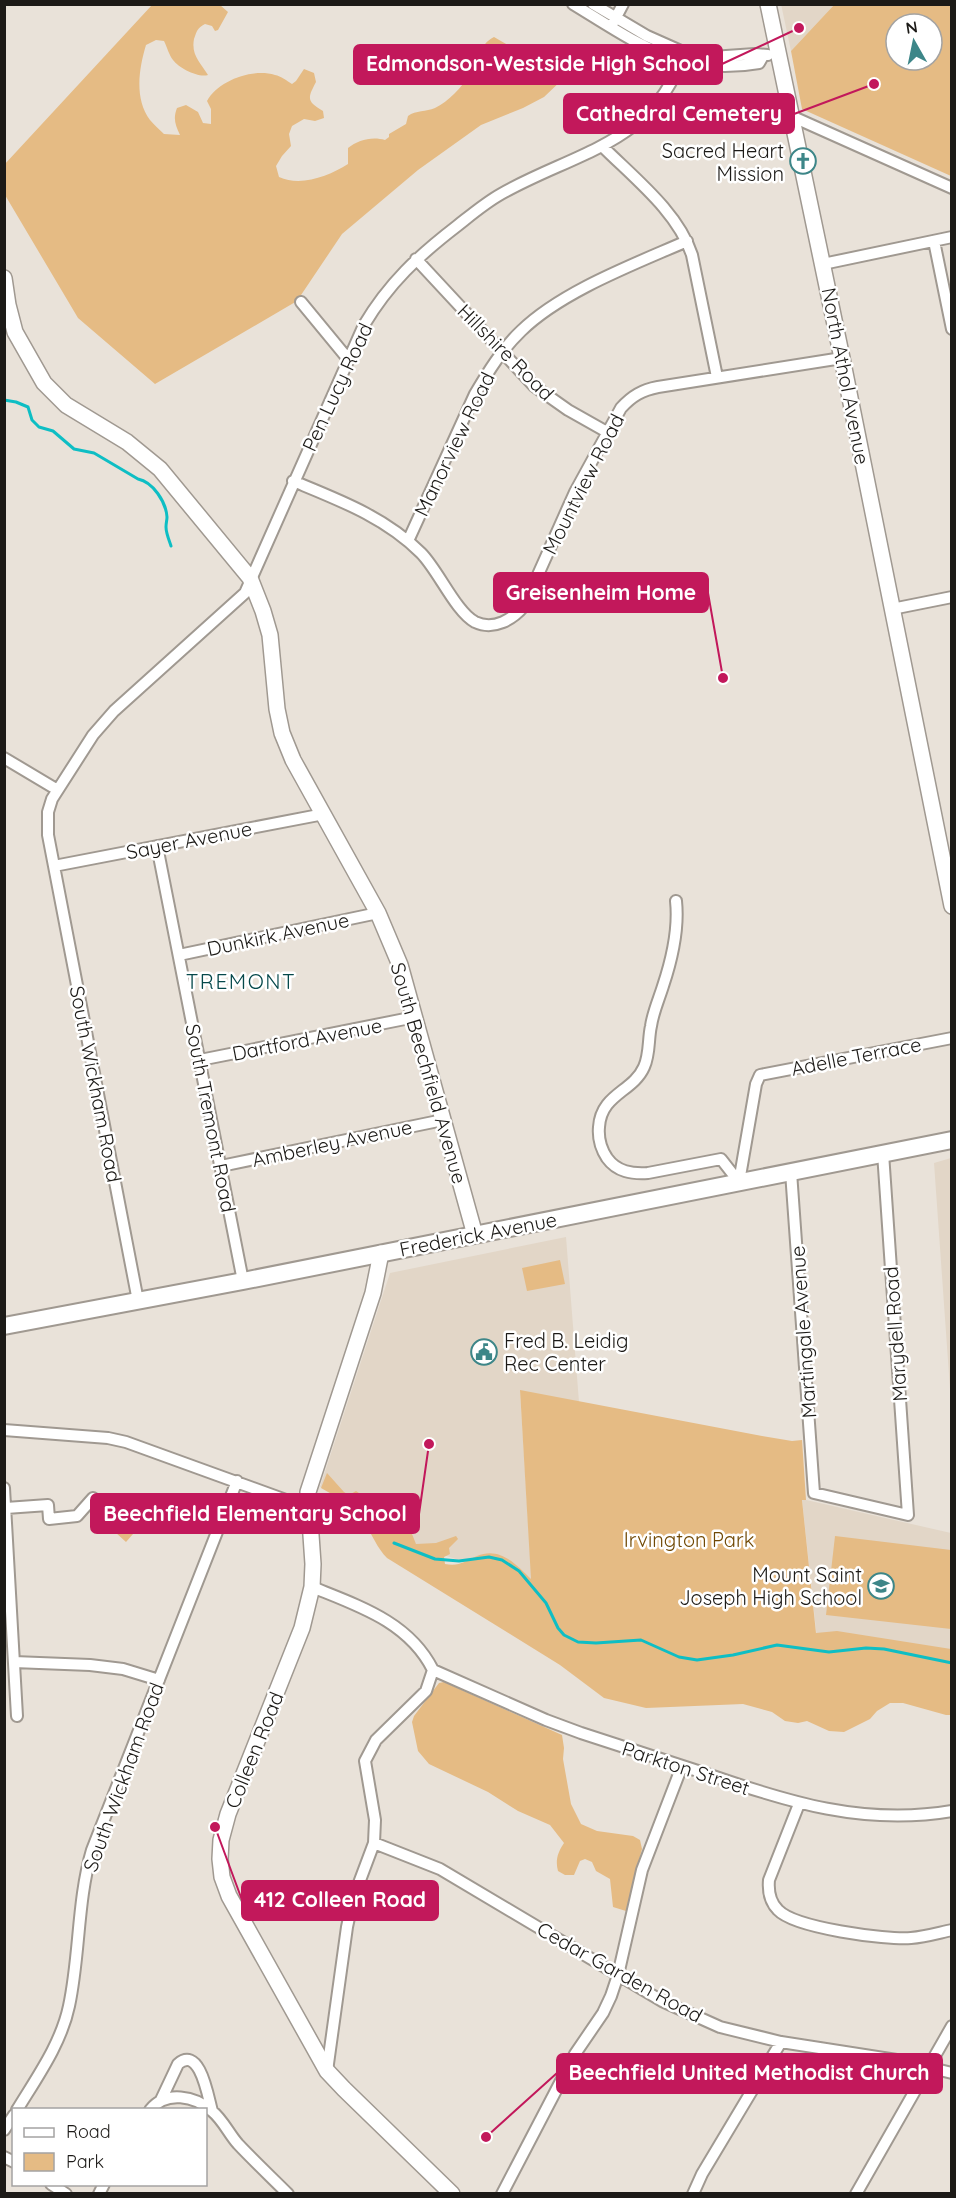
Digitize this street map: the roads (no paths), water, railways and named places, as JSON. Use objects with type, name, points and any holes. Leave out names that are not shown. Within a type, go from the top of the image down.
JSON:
[{"type":"main road","name":"Frederick Avenue","points":[[4,1326],[243,1281],[951,1140]]},
{"type":"street","points":[[573,4],[656,41],[682,57],[770,55]]},
{"type":"street","points":[[593,4],[613,23]]},
{"type":"street","points":[[613,23],[623,4]]},
{"type":"street","name":"North Athol Avenue","points":[[768,4],[770,55],[791,116],[823,264],[951,906]]},
{"type":"street","name":"Pen Lucy Road","points":[[56,789],[93,735],[114,711],[241,598],[348,359],[378,303],[416,259],[499,195],[602,146],[632,127],[653,108],[676,76],[682,57]]},
{"type":"street","points":[[791,116],[951,188]]},
{"type":"street","points":[[602,146],[669,214],[687,241],[692,255],[717,377]]},
{"type":"street","points":[[823,264],[951,237]]},
{"type":"street","name":"Manorview Road","points":[[408,541],[475,394],[502,352],[520,331],[563,299],[687,241]]},
{"type":"street","points":[[934,241],[951,329]]},
{"type":"street","name":"Hillshire Road","points":[[416,259],[534,386],[607,432]]},
{"type":"street","name":"South Beechfield Avenue","points":[[4,278],[15,332],[44,383],[66,405],[127,442],[159,469],[250,578],[264,611],[270,635],[277,708],[282,733],[293,760],[378,913],[400,966],[474,1235]]},
{"type":"street","points":[[300,302],[348,359]]},
{"type":"street","name":"Mountview Road","points":[[408,541],[435,569],[460,608],[474,621],[490,625],[507,621],[524,606],[575,492],[607,432],[621,408],[639,392],[717,377],[842,358]]},
{"type":"street","points":[[293,481],[372,516],[408,541]]},
{"type":"street","points":[[892,609],[951,597]]},
{"type":"street","points":[[4,758],[56,789]]},
{"type":"street","name":"South Wickham Road","points":[[56,789],[47,822],[54,866],[138,1301]]},
{"type":"street","name":"Sayer Avenue","points":[[54,866],[324,814]]},
{"type":"street","name":"South Tremont Road","points":[[157,846],[243,1281]]},
{"type":"street","points":[[676,901],[677,929],[668,970],[651,1025],[646,1062],[632,1083],[608,1103],[600,1121],[600,1140],[608,1159],[616,1167],[626,1172],[648,1173],[721,1159],[740,1182]]},
{"type":"street","name":"Dunkirk Avenue","points":[[179,955],[378,913]]},
{"type":"street","name":"Dartford Avenue","points":[[200,1060],[415,1017]]},
{"type":"street","name":"Adelle Terrace","points":[[740,1182],[756,1084],[760,1075],[951,1038]]},
{"type":"street","name":"Amberley Avenue","points":[[220,1166],[443,1120]]},
{"type":"street","name":"Marydell Road","points":[[814,1493],[908,1515],[883,1154]]},
{"type":"street","name":"Martingale Avenue","points":[[791,1172],[814,1493]]},
{"type":"street","points":[[381,1253],[373,1293],[311,1476],[308,1508],[312,1544],[312,1587],[368,1610],[398,1628],[425,1655],[433,1670],[426,1691],[389,1726],[368,1753],[365,1761],[375,1820],[374,1843],[353,1899],[347,1927],[327,2071],[452,2193]]},
{"type":"street","points":[[4,1430],[108,1438],[126,1442],[308,1508]]},
{"type":"street","name":"South Wickham Road","points":[[18,2108],[63,2027],[73,1981],[87,1866],[237,1481]]},
{"type":"street","points":[[4,1488],[17,1716]]},
{"type":"street","points":[[6,1508],[48,1505],[49,1519],[77,1516],[93,1498]]},
{"type":"street","name":"Colleen Road","points":[[312,1587],[302,1628],[228,1814],[220,1840],[220,1859],[222,1877],[239,1917],[327,2071]]},
{"type":"street","points":[[14,1662],[90,1665],[123,1669],[159,1680]]},
{"type":"street","name":"Parkton Street","points":[[433,1670],[546,1720],[799,1804],[854,1814],[914,1814],[951,1810]]},
{"type":"street","points":[[502,2193],[575,2054],[603,2013],[618,1975],[642,1870],[682,1766]]},
{"type":"street","points":[[799,1804],[769,1880],[768,1889],[777,1910],[785,1916],[861,1935],[910,1938],[951,1930]]},
{"type":"street","name":"Cedar Garden Road","points":[[374,1843],[440,1869],[662,2001],[720,2027],[781,2042],[929,2066],[951,2073]]},
{"type":"street","points":[[856,2193],[951,2026]]},
{"type":"street","points":[[693,2193],[781,2042]]},
{"type":"street","points":[[151,2108],[161,2100],[178,2064],[182,2060],[194,2061],[199,2068],[212,2111],[236,2142],[288,2193]]},
{"type":"street","points":[[161,2100],[174,2097],[186,2098],[206,2108]]},
{"type":"street","points":[[207,2108],[212,2111]]},
{"type":"waterway","points":[[4,400],[28,407],[32,420],[39,427],[53,431],[74,449],[94,453],[154,488],[166,511],[166,532],[171,546]]},
{"type":"waterway","points":[[394,1543],[435,1559],[459,1561],[489,1557],[502,1560],[519,1571],[546,1603],[564,1635],[578,1642],[641,1640],[679,1657],[697,1660],[777,1645],[829,1652],[866,1648],[884,1649],[952,1663]]},
{"type":"place","name":"Edmondson-Westside High School","points":[[799,28]]},
{"type":"place","name":"Cathedral Cemetery","points":[[874,84]]},
{"type":"place","name":"Sacred Heart Mission","points":[[803,161]]},
{"type":"place","name":"Greisenheim Home","points":[[723,678]]},
{"type":"place","name":"Fred B. Leidig Rec Center","points":[[484,1352]]},
{"type":"place","name":"Beechfield Elementary School","points":[[429,1444]]},
{"type":"place","name":"Mount Saint Joseph High School","points":[[881,1586]]},
{"type":"place","name":"412 Colleen Road","points":[[215,1827]]},
{"type":"place","name":"Beechfield United Methodist Church","points":[[486,2137]]},
{"type":"district","name":"TREMONT","points":[[241,981]]},
{"type":"park label","name":"Irvington Park","points":[[689,1539]]}]
